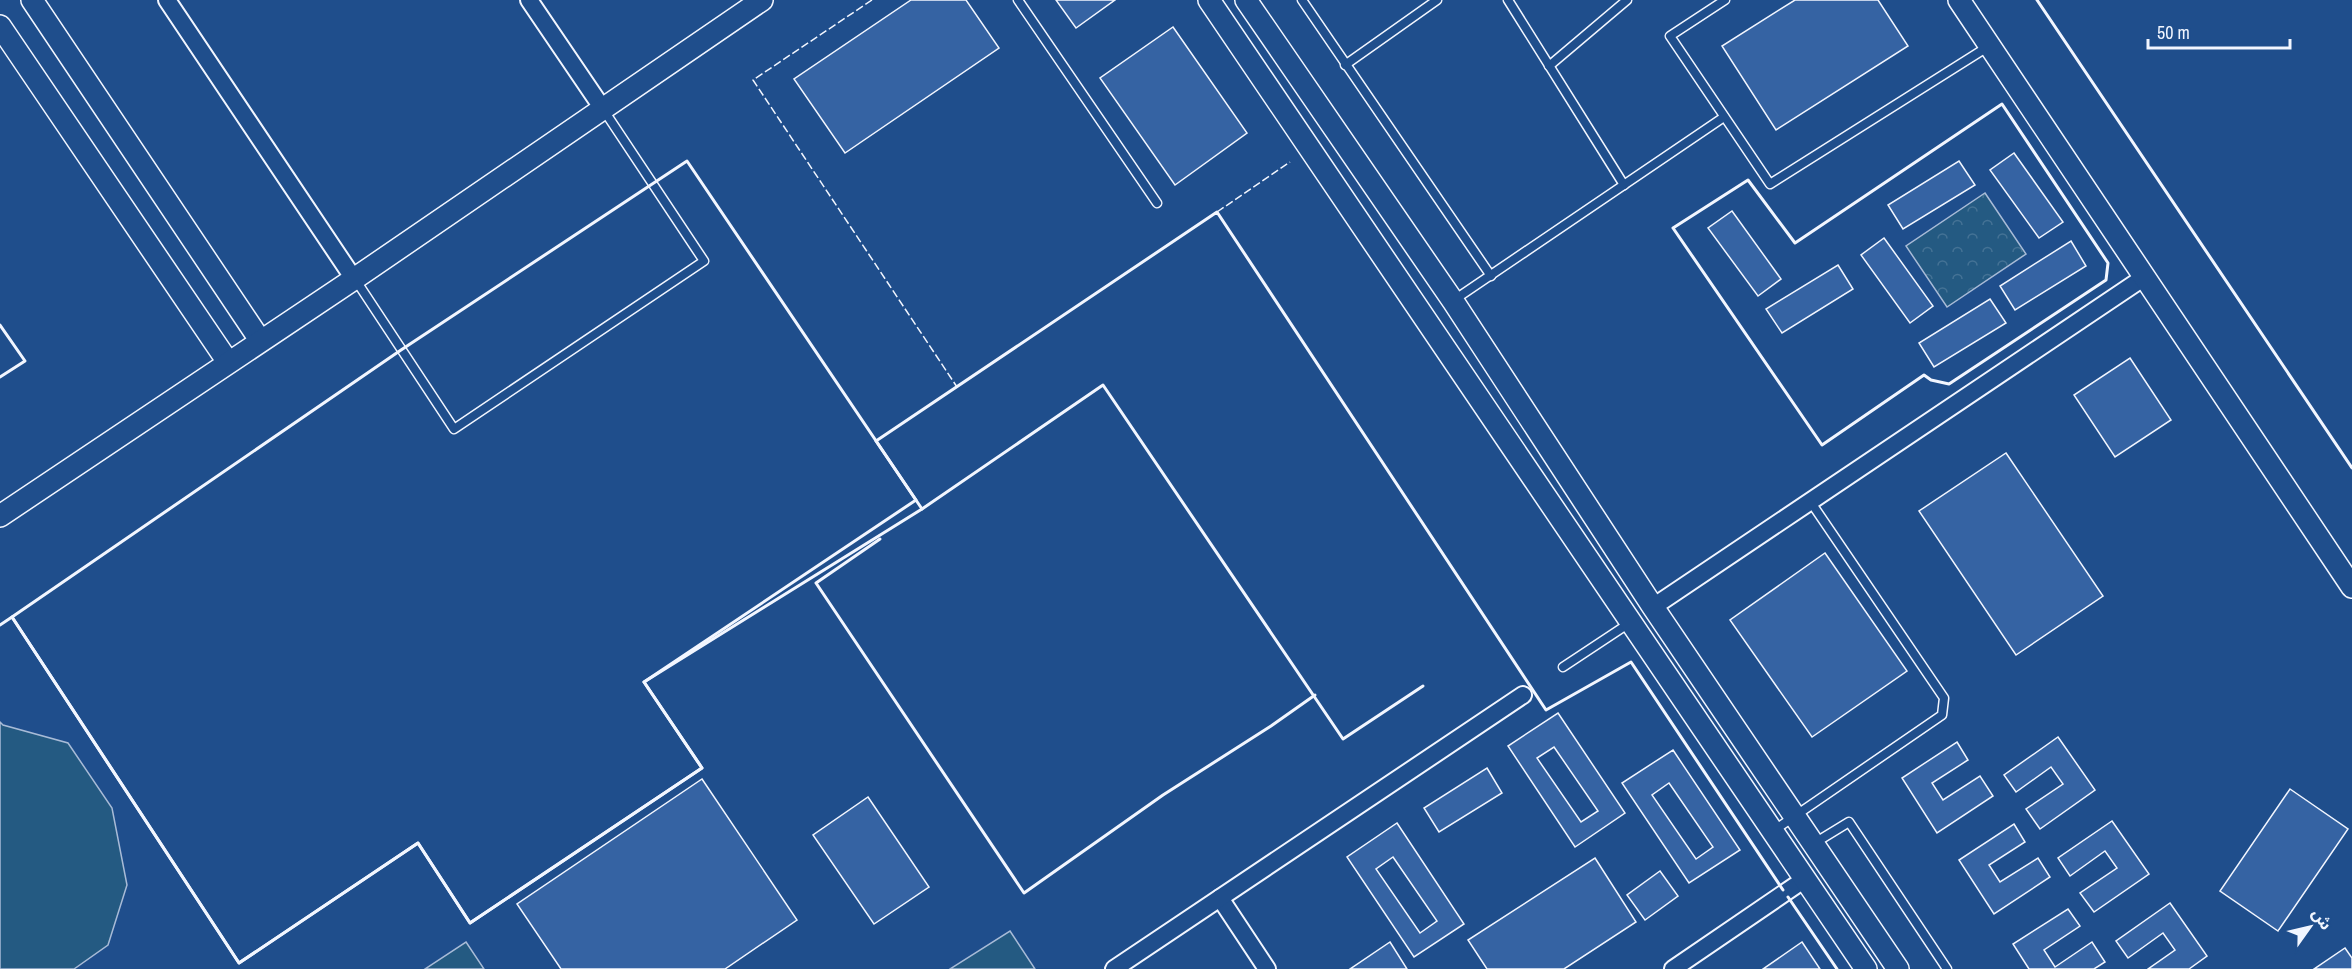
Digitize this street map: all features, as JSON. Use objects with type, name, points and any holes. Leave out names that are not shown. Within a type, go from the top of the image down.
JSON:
[{"type":"street","points":[[32,0],[261,340]]},
{"type":"street","points":[[167,0],[354,279]]},
{"type":"street","points":[[529,0],[603,109]]},
{"type":"street","points":[[0,516],[354,279],[762,0]]},
{"type":"street","points":[[1209,0],[1866,969]]},
{"type":"street","points":[[1246,0],[1453,301],[1653,607],[1898,969]]},
{"type":"street","points":[[1959,0],[2352,588]]},
{"type":"street","points":[[0,26],[228,362]]},
{"type":"street","points":[[1653,607],[2143,278]]},
{"type":"street","points":[[1425,320],[1453,301]]},
{"type":"street","points":[[1451,358],[1479,340]]},
{"type":"street","points":[[1114,969],[1523,694]]},
{"type":"street","points":[[1673,969],[1805,879]]},
{"type":"street","points":[[1220,898],[1267,969]]},
{"type":"lane","points":[[1018,0],[1157,203]]},
{"type":"lane","points":[[1302,0],[1491,276]]},
{"type":"lane","points":[[1345,65],[1437,0]]},
{"type":"lane","points":[[1508,0],[1624,185]]},
{"type":"lane","points":[[1549,66],[1627,0]]},
{"type":"lane","points":[[1725,0],[1670,36],[1770,184],[1989,45]]},
{"type":"lane","points":[[354,279],[454,429],[704,261],[603,109]]},
{"type":"lane","points":[[1453,301],[1724,117]]},
{"type":"lane","points":[[1773,831],[1942,715],[1944,698],[1810,501]]},
{"type":"lane","points":[[1563,667],[1631,622]]},
{"type":"lane","points":[[1812,844],[1849,822],[1947,969]]},
{"type":"green space","points":[[1985,193],[2026,254],[1947,307],[1906,246]]},
{"type":"green space","points":[[0,722],[3,725],[68,743],[112,808],[127,885],[108,945],[74,969],[0,969]]},
{"type":"green space","points":[[1010,931],[1035,969],[950,969]]},
{"type":"green space","points":[[466,942],[484,969],[425,969]]},
{"type":"building","points":[[911,0],[966,0],[999,48],[845,153],[794,79]]},
{"type":"building","points":[[1056,0],[1115,0],[1076,28]]},
{"type":"building","points":[[1795,0],[1878,0],[1908,46],[1776,130],[1722,46]]},
{"type":"building","points":[[1173,27],[1247,133],[1175,185],[1100,78]]},
{"type":"building","points":[[2014,153],[2063,222],[2039,238],[1990,170]]},
{"type":"building","points":[[1959,161],[1975,185],[1903,229],[1888,205]]},
{"type":"building","points":[[1732,211],[1781,279],[1758,296],[1708,228]]},
{"type":"building","points":[[1884,238],[1933,306],[1910,323],[1861,255]]},
{"type":"building","points":[[2071,241],[2086,266],[2015,310],[2000,286]]},
{"type":"building","points":[[1838,265],[1853,289],[1782,333],[1766,309]]},
{"type":"building","points":[[1990,299],[2006,323],[1934,367],[1919,343]]},
{"type":"building","points":[[2130,358],[2171,420],[2115,457],[2074,395]]},
{"type":"building","points":[[2006,453],[2103,596],[2016,655],[1919,511]]},
{"type":"building","points":[[1825,553],[1907,671],[1812,737],[1730,620]]},
{"type":"building","points":[[1558,713],[1625,813],[1575,847],[1508,746]],"holes":[[[1554,747],[1598,811],[1581,822],[1537,758]]]},
{"type":"building","points":[[2058,737],[2095,790],[2040,829],[2026,809],[2063,784],[2051,767],[2016,792],[2004,775]]},
{"type":"building","points":[[1957,742],[1968,760],[1932,783],[1943,800],[1980,776],[1993,796],[1937,833],[1902,778]]},
{"type":"building","points":[[1673,750],[1740,850],[1689,883],[1622,783]],"holes":[[[1669,783],[1713,847],[1696,859],[1652,795]]]},
{"type":"building","points":[[1487,768],[1502,793],[1439,832],[1424,808]]},
{"type":"building","points":[[702,779],[797,920],[725,969],[561,969],[517,904]]},
{"type":"building","points":[[2290,789],[2348,829],[2278,931],[2220,891]]},
{"type":"building","points":[[868,797],[929,887],[874,924],[813,835]]},
{"type":"building","points":[[2112,821],[2149,874],[2094,912],[2080,893],[2117,868],[2105,851],[2070,876],[2058,858]]},
{"type":"building","points":[[1397,823],[1464,924],[1414,957],[1347,857]],"holes":[[[1393,857],[1437,921],[1420,933],[1376,869]]]},
{"type":"building","points":[[2014,824],[2025,842],[1989,865],[2000,882],[2038,858],[2050,877],[1994,914],[1959,860]]},
{"type":"building","points":[[1595,858],[1636,922],[1564,969],[1487,969],[1468,940]]},
{"type":"building","points":[[1660,871],[1678,896],[1645,920],[1627,895]]},
{"type":"building","points":[[2170,903],[2207,956],[2189,969],[2148,969],[2175,950],[2163,933],[2128,958],[2116,941]]},
{"type":"building","points":[[2068,909],[2080,926],[2044,950],[2055,967],[2092,942],[2105,962],[2094,969],[2029,969],[2013,944]]},
{"type":"building","points":[[1390,942],[1407,969],[1350,969]]},
{"type":"building","points":[[1802,942],[1820,969],[1763,969]]},
{"type":"building","points":[[2345,948],[2352,958],[2352,969],[2314,969]]},
{"type":"fence","points":[[872,0],[753,80],[957,387]]},
{"type":"fence","points":[[1217,212],[1290,162]]},
{"type":"wall","points":[[2037,0],[2352,468]]},
{"type":"wall","points":[[2002,104],[2108,263],[2106,280],[1949,384],[1931,380],[1924,375],[1822,445],[1673,228],[1748,180],[1795,243],[2002,104]]},
{"type":"wall","points":[[687,161],[916,500],[644,682],[702,768],[470,923],[418,843],[239,963],[12,617],[401,350],[687,161]]},
{"type":"wall","points":[[0,625],[12,617],[239,963],[418,843],[470,923],[702,768],[644,682],[922,509],[876,441],[1217,212],[1546,710],[1631,662],[1783,890]]},
{"type":"wall","points":[[0,325],[25,361],[0,377]]},
{"type":"wall","points":[[922,509],[1103,385],[1343,739],[1423,686]]},
{"type":"wall","points":[[880,539],[816,583],[1024,893],[1163,795],[1315,695]]},
{"type":"wall","points":[[1788,897],[1837,969]]}]
